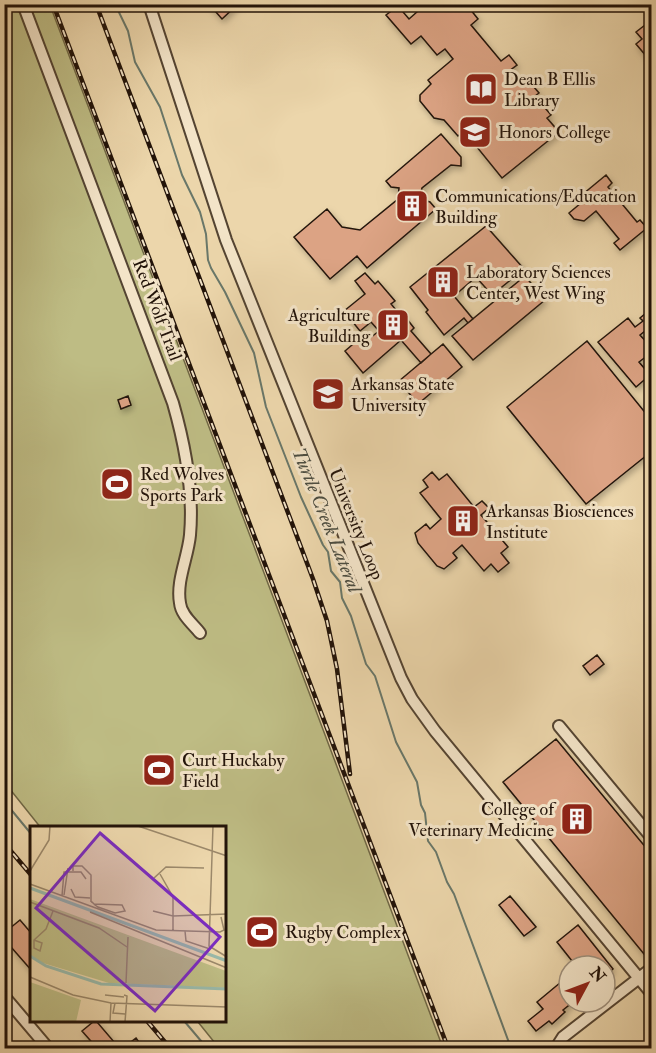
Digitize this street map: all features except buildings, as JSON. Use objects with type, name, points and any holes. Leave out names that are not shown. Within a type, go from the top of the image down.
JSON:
[{"type":"street","name":"Red Wolf Trail","points":[[23,4],[173,403],[184,450],[191,501],[190,535],[180,585],[180,603],[182,611],[200,633]]},
{"type":"street","name":"University Loop","points":[[149,4],[226,240],[401,678],[412,699],[435,730],[651,994]]},
{"type":"street","points":[[559,726],[651,838]]},
{"type":"street","points":[[556,1048],[563,1037],[651,968]]},
{"type":"street","points":[[4,996],[48,1048]]},
{"type":"shaded area","name":"Red Wolves Sports Park","points":[[5,5],[50,5],[443,1048],[219,1048],[199,1023],[226,1023],[226,826],[39,826],[5,783]]},
{"type":"waterway","name":"Turtle Creek Lateral","points":[[115,4],[128,31],[135,62],[160,107],[182,175],[200,212],[211,268],[254,353],[266,407],[301,497],[328,552],[331,571],[340,582],[342,598],[351,616],[366,664],[375,676],[396,742],[417,782],[421,805],[425,813],[428,841],[436,852],[454,894],[511,1048]]},
{"type":"waterway","points":[[4,801],[30,833]]},
{"type":"waterway","points":[[186,1023],[207,1048]]},
{"type":"railway","points":[[53,4],[448,1048]]},
{"type":"railway","points":[[96,4],[327,621],[337,669],[350,774]]},
{"type":"railway","points":[[4,843],[30,874]]},
{"type":"railway","points":[[149,1023],[170,1048]]},
{"type":"place","name":"Dean B Ellis Library","points":[[481,89]]},
{"type":"place","name":"Honors College","points":[[475,132]]},
{"type":"place","name":"Communications/Education Building","points":[[412,206]]},
{"type":"place","name":"Laboratory Sciences Center, West Wing","points":[[443,282]]},
{"type":"place","name":"Agriculture Building","points":[[393,325]]},
{"type":"place","name":"Arkansas State University","points":[[328,394]]},
{"type":"place","name":"Red Wolves Sports Park","points":[[117,484]]},
{"type":"place","name":"Arkansas Biosciences Institute","points":[[463,521]]},
{"type":"place","name":"Curt Huckaby Field","points":[[159,770]]},
{"type":"place","name":"College of Veterinary Medicine","points":[[577,819]]},
{"type":"place","name":"Rugby Complex","points":[[262,932]]}]
